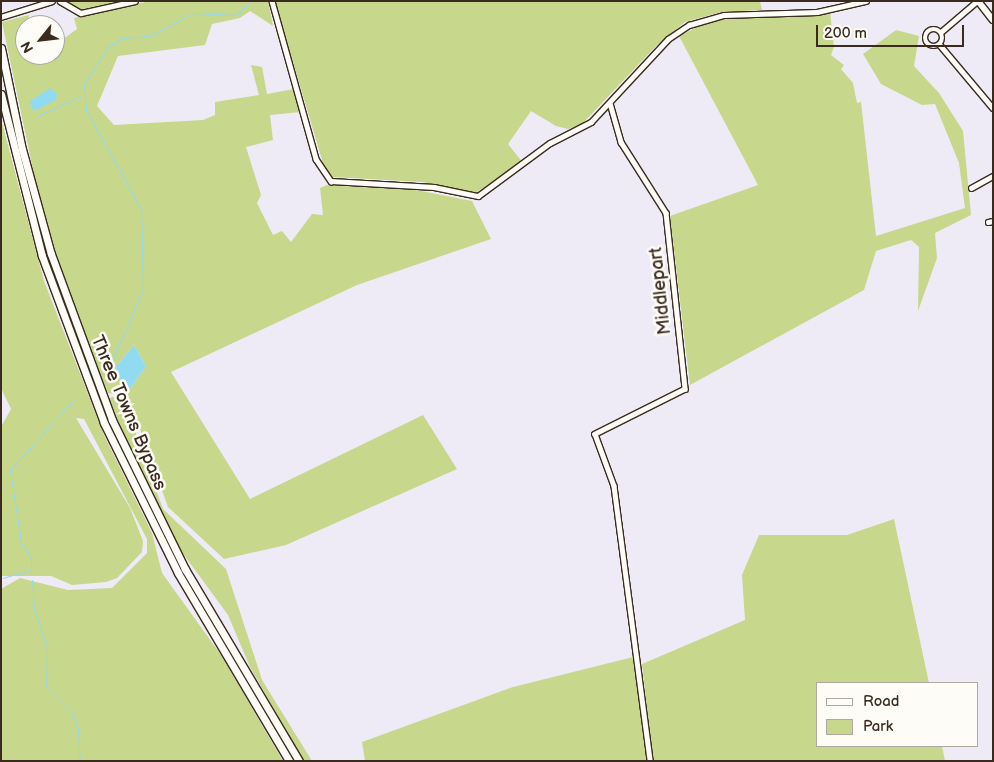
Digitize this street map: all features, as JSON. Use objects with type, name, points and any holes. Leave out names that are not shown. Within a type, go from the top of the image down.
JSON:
[{"type":"highway","name":"Three Towns Bypass","points":[[1,48],[22,148],[51,254],[112,420],[185,569],[299,761]]},
{"type":"highway","name":"Three Towns Bypass","points":[[1,94],[42,256],[104,423],[178,573],[288,761]]},
{"type":"main road","points":[[978,1],[993,20]]},
{"type":"street","points":[[1,17],[52,1]]},
{"type":"street","points":[[60,1],[81,13],[136,1]]},
{"type":"street","points":[[272,1],[316,159],[331,181],[434,186],[478,196],[550,143],[586,126],[610,104],[668,39],[701,20],[817,12],[866,1]]},
{"type":"street","points":[[978,1],[941,32],[940,44],[993,108]]},
{"type":"street","points":[[940,44],[930,45],[926,36],[931,30],[941,32]]},
{"type":"street","name":"Middlepart","points":[[610,104],[621,142],[666,213],[685,389],[595,434],[614,486],[650,761]]},
{"type":"street","points":[[971,188],[993,176]]},
{"type":"green space","points":[[66,1],[122,1],[78,10]]},
{"type":"green space","points":[[150,1],[268,1],[273,26],[250,11],[240,18],[212,24],[205,45],[118,56],[97,106],[114,125],[203,120],[215,115],[215,102],[259,95],[251,65],[262,67],[267,94],[294,89],[301,112],[270,115],[273,140],[246,147],[261,195],[257,203],[273,235],[282,231],[291,242],[312,214],[323,215],[320,188],[327,185],[416,190],[472,201],[491,239],[357,285],[171,372],[250,499],[423,415],[457,469],[286,545],[224,559],[168,507],[128,396],[108,393],[96,367],[65,285],[35,179],[2,22],[15,19],[15,65],[65,65],[65,38],[77,29],[74,18]],"holes":[[[134,345],[146,366],[130,389],[115,374],[115,368]]]},
{"type":"green space","points":[[275,1],[760,1],[762,10],[721,12],[685,22],[657,45],[582,124],[568,129],[556,126],[531,111],[508,144],[523,163],[475,193],[423,182],[333,177],[325,170]]},
{"type":"green space","points":[[830,12],[834,47],[831,55],[844,65],[841,69],[853,83],[857,103],[861,102],[876,236],[965,208],[959,163],[935,104],[922,105],[881,84],[863,54],[896,30],[919,36],[914,66],[939,93],[963,131],[971,215],[935,233],[937,258],[918,311],[919,247],[911,240],[876,251],[864,290],[690,385],[670,216],[758,185],[679,36],[712,20]]},
{"type":"green space","points":[[1,119],[44,281],[104,435],[152,533],[162,573],[221,655],[283,761],[1,761],[1,589],[20,578],[68,590],[112,588],[147,553],[147,539],[84,419],[76,418],[130,508],[143,541],[142,552],[117,578],[106,582],[72,585],[51,576],[1,576],[1,427],[11,409],[1,388]]},
{"type":"green space","points":[[123,397],[163,509],[226,569],[262,680],[312,761],[304,761],[250,667],[228,615],[176,544],[128,446],[109,398]]},
{"type":"green space","points":[[894,519],[929,682],[816,682],[816,747],[942,747],[945,761],[653,761],[642,664],[745,620],[742,575],[759,535],[847,535]]},
{"type":"green space","points":[[633,657],[647,761],[365,761],[362,742],[513,687]]},
{"type":"water","points":[[50,88],[57,94],[56,100],[34,111],[29,102]]},
{"type":"water","points":[[134,345],[146,366],[130,389],[115,374],[115,368]]},
{"type":"waterway","points":[[126,329],[143,289],[141,209],[86,110],[84,84],[108,47],[122,38],[149,36],[193,13],[236,15],[252,1]]},
{"type":"waterway","points":[[36,117],[80,96]]},
{"type":"waterway","points":[[109,365],[125,332]]},
{"type":"waterway","points":[[31,573],[31,558],[21,542],[10,470],[75,398]]},
{"type":"waterway","points":[[3,578],[30,570]]},
{"type":"waterway","points":[[32,580],[34,609],[47,648],[46,687],[71,712],[78,728],[80,761]]}]
